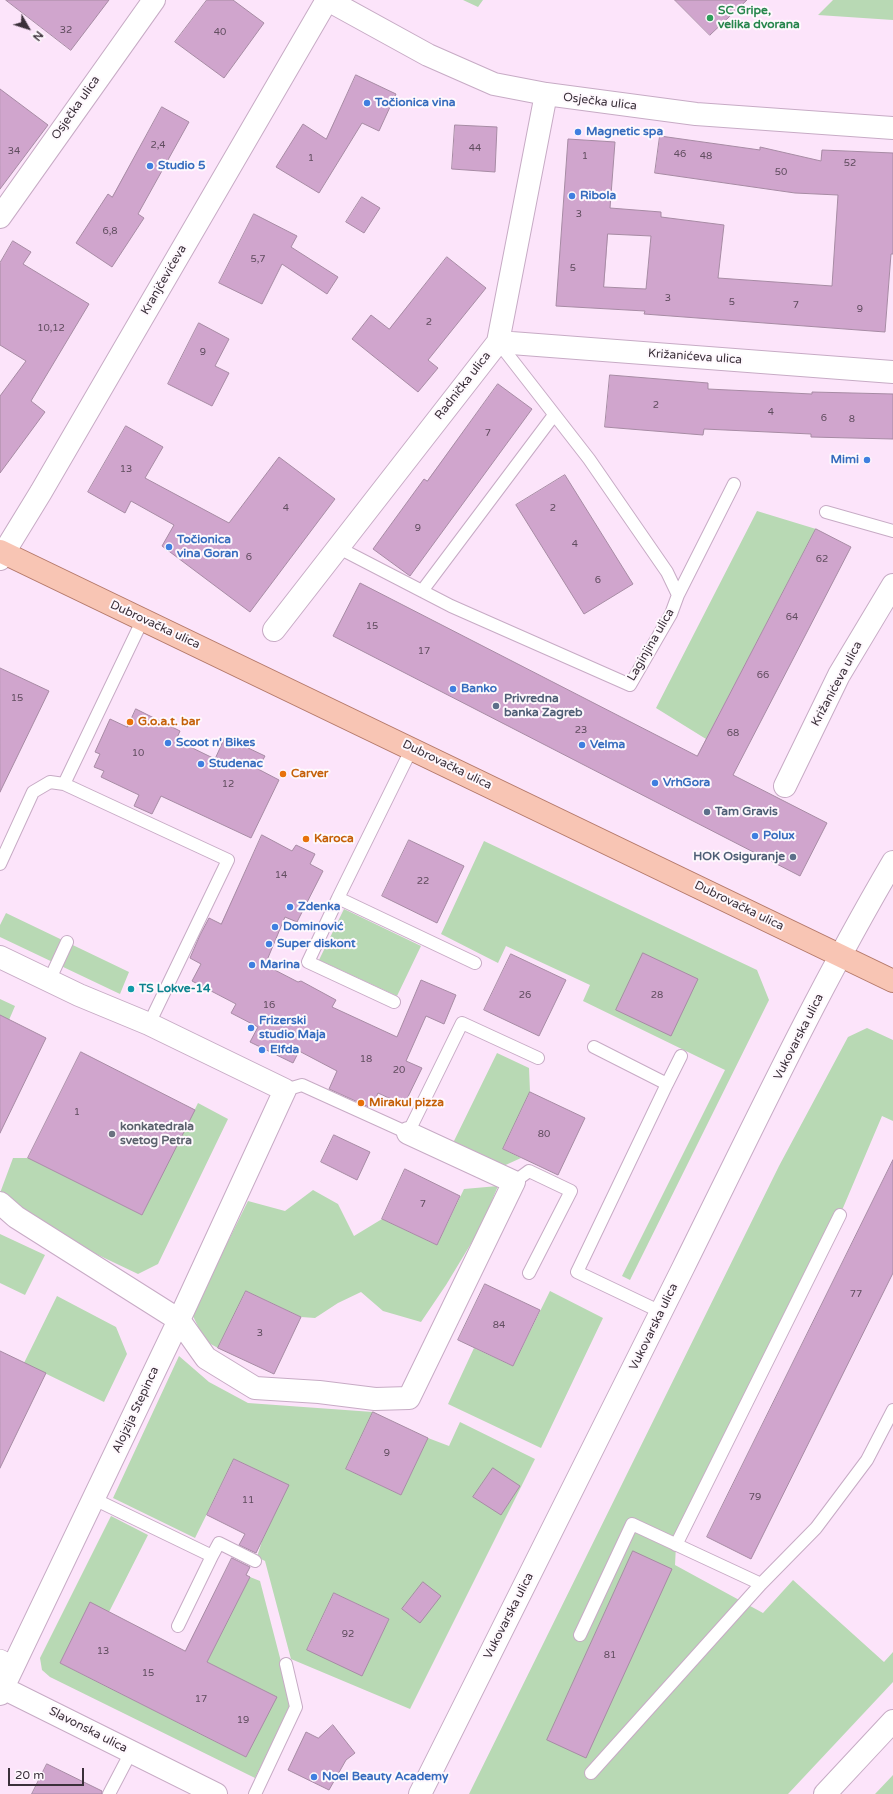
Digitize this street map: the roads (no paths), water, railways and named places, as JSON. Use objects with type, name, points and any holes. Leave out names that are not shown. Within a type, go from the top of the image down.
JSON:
[{"type":"main road","name":"Dubrovačka ulica","points":[[1,555],[143,619],[893,981]]},
{"type":"street","name":"Osječka ulica","points":[[0,217],[154,0]]},
{"type":"street","name":"Osječka ulica","points":[[328,0],[428,55],[494,84],[546,94],[696,114],[893,128]]},
{"type":"street","name":"Kranjčevićeva","points":[[1,555],[328,0]]},
{"type":"street","name":"Radnička ulica","points":[[274,630],[337,547],[498,342],[546,94]]},
{"type":"street","name":"Križanićeva ulica","points":[[498,342],[893,372]]},
{"type":"street","name":"Križanićeva ulica","points":[[785,786],[839,675],[893,585]]},
{"type":"street","name":"Vukovarska ulica","points":[[420,1794],[840,955],[893,862]]},
{"type":"street","points":[[0,957],[49,981],[149,1024],[285,1090]]},
{"type":"street","name":"Alojzija Stepinca","points":[[4,1677],[94,1499],[179,1320],[285,1090]]},
{"type":"street","points":[[0,1203],[16,1218],[179,1320],[206,1358],[255,1388],[319,1392],[375,1399],[409,1398],[514,1182],[408,1133]]},
{"type":"street","name":"Slavonska ulica","points":[[4,1677],[131,1752],[215,1794]]},
{"type":"street","points":[[825,1794],[893,1721]]},
{"type":"lane","name":"Laginjina ulica","points":[[337,547],[451,606],[630,685],[671,614],[678,595],[667,572],[589,459],[498,342]]},
{"type":"lane","points":[[422,591],[554,415]]},
{"type":"lane","points":[[678,595],[734,484]]},
{"type":"lane","points":[[826,512],[893,531]]},
{"type":"lane","points":[[64,784],[143,619]]},
{"type":"lane","points":[[394,1002],[308,962],[412,748]]},
{"type":"lane","points":[[0,864],[33,792],[50,782],[64,784],[228,860],[149,1024]]},
{"type":"lane","points":[[338,898],[475,964]]},
{"type":"lane","points":[[49,981],[67,942]]},
{"type":"lane","points":[[285,1090],[302,1085],[408,1133],[462,1023],[538,1058]]},
{"type":"lane","points":[[594,1047],[667,1084]]},
{"type":"lane","points":[[661,1312],[577,1272],[681,1056]]},
{"type":"lane","points":[[514,1182],[530,1171],[571,1190],[529,1273]]},
{"type":"lane","points":[[676,1545],[840,1215]]},
{"type":"lane","points":[[591,1773],[761,1584],[816,1528],[867,1460],[893,1410]]},
{"type":"lane","points":[[94,1499],[212,1556]]},
{"type":"lane","points":[[580,1635],[632,1524],[761,1584]]},
{"type":"lane","points":[[178,1626],[219,1542],[255,1561]]},
{"type":"lane","points":[[255,1794],[296,1707],[286,1664]]},
{"type":"lane","points":[[109,1794],[131,1752]]},
{"type":"place","name":"SC Gripe, velika dvorana","points":[[710,18]]},
{"type":"place","name":"Točionica vina","points":[[367,103]]},
{"type":"place","name":"Magnetic spa","points":[[578,132]]},
{"type":"place","name":"Studio 5","points":[[150,166]]},
{"type":"place","name":"Ribola","points":[[572,196]]},
{"type":"place","name":"Mimi","points":[[867,460]]},
{"type":"place","name":"Točionica vina Goran","points":[[169,547]]},
{"type":"place","name":"Banko","points":[[453,689]]},
{"type":"place","name":"Privredna banka Zagreb","points":[[496,706]]},
{"type":"place","name":"G.o.a.t. bar","points":[[130,722]]},
{"type":"place","name":"Scoot n' Bikes","points":[[168,743]]},
{"type":"place","name":"Velma","points":[[582,745]]},
{"type":"place","name":"Studenac","points":[[201,764]]},
{"type":"place","name":"Carver","points":[[283,774]]},
{"type":"place","name":"VrhGora","points":[[655,783]]},
{"type":"place","name":"Tam Gravis","points":[[707,812]]},
{"type":"place","name":"Polux","points":[[755,836]]},
{"type":"place","name":"Karoca","points":[[306,839]]},
{"type":"place","name":"HOK Osiguranje","points":[[793,857]]},
{"type":"place","name":"Zdenka","points":[[290,907]]},
{"type":"place","name":"Dominović","points":[[275,927]]},
{"type":"place","name":"Super diskont","points":[[269,944]]},
{"type":"place","name":"Marina","points":[[252,965]]},
{"type":"place","name":"TS Lokve-14","points":[[131,989]]},
{"type":"place","name":"Frizerski studio Maja","points":[[251,1028]]},
{"type":"place","name":"Elfda","points":[[262,1050]]},
{"type":"place","name":"Mirakul pizza","points":[[361,1103]]},
{"type":"place","name":"konkatedrala svetog Petra","points":[[112,1134]]},
{"type":"place","name":"Noel Beauty Academy","points":[[314,1777]]}]
